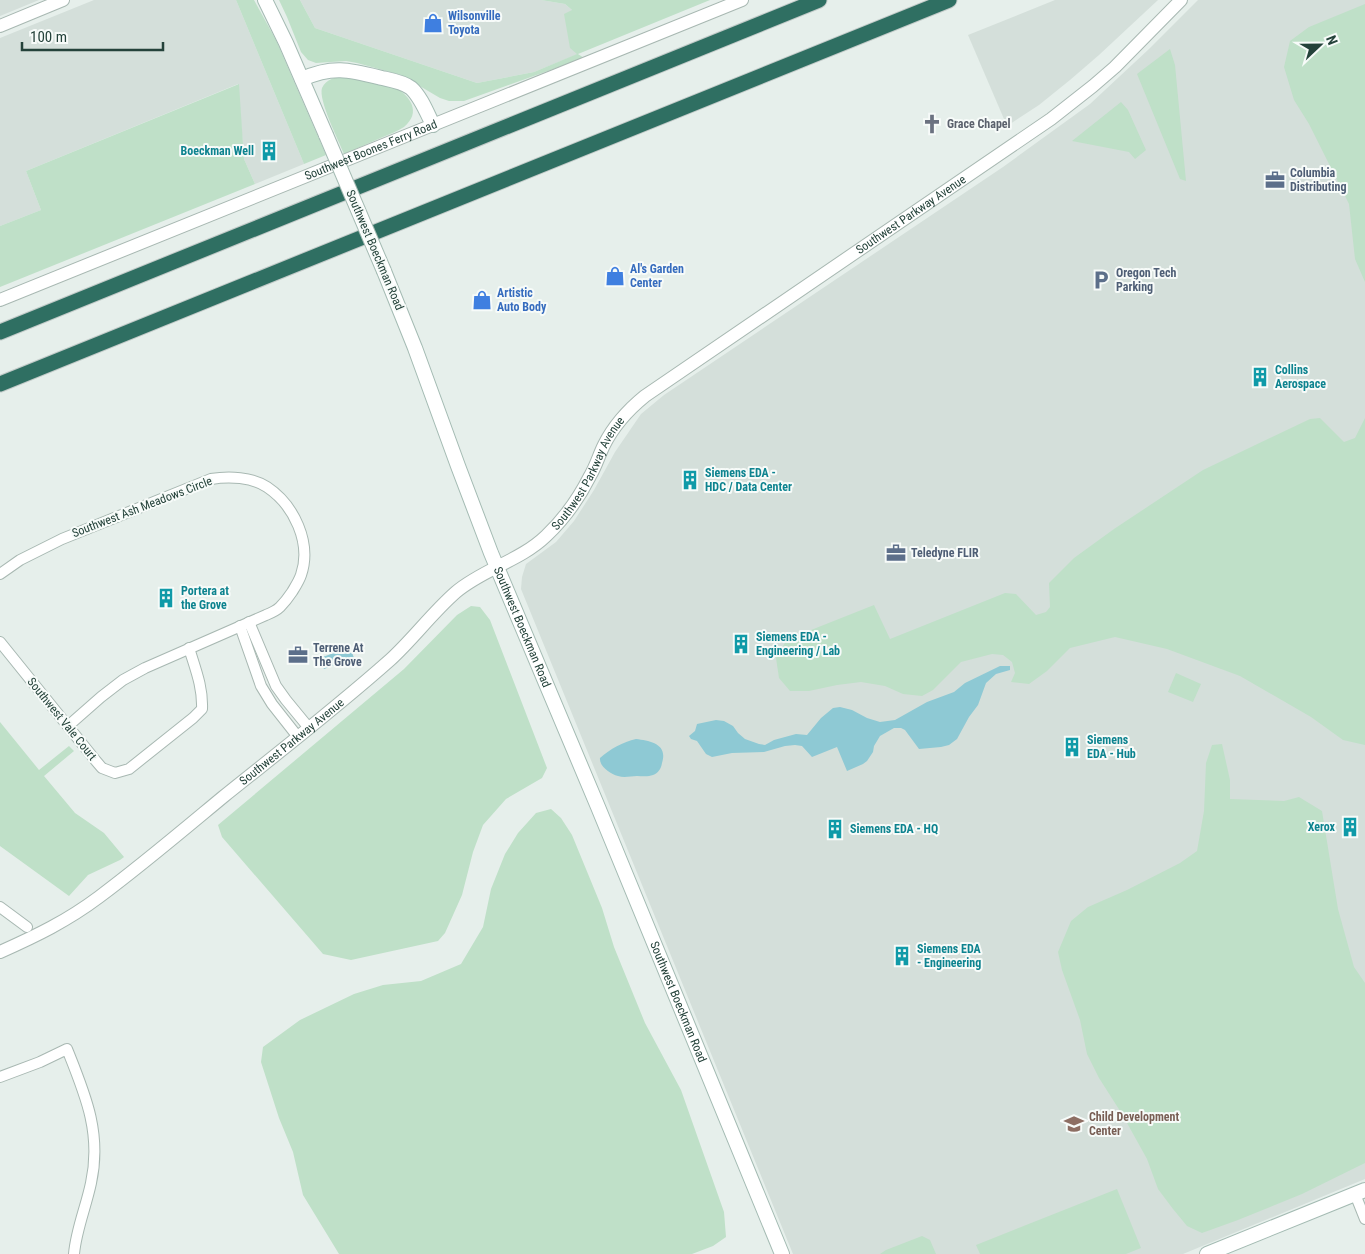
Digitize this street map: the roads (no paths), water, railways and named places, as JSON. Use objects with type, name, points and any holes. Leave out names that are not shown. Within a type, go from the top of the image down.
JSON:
[{"type":"highway","points":[[0,332],[819,0]]},
{"type":"highway","points":[[0,384],[948,0]]},
{"type":"main road","name":"Southwest Boeckman Road","points":[[265,0],[302,79],[384,271],[497,567],[782,1254]]},
{"type":"main road","points":[[302,79],[319,72],[342,70],[357,71],[402,84],[410,88],[417,95],[433,125]]},
{"type":"main road","points":[[1208,1254],[1360,1192]]},
{"type":"street","points":[[0,26],[63,0]]},
{"type":"street","name":"Southwest Boones Ferry Road","points":[[0,300],[742,0]]},
{"type":"street","name":"Southwest Parkway Avenue","points":[[0,952],[54,927],[89,905],[298,737],[399,652],[456,592],[536,544],[560,522],[574,504],[589,479],[603,446],[611,433],[628,412],[645,396],[1051,119],[1115,67],[1181,0]]},
{"type":"street","name":"Southwest Ash Meadows Circle","points":[[0,574],[20,560],[62,539],[211,479],[242,478],[258,482],[285,502],[299,527],[304,548],[301,575],[289,597],[277,609],[153,663],[123,680],[68,726]]},
{"type":"street","points":[[245,624],[276,686],[309,728]]},
{"type":"street","points":[[245,624],[261,686],[272,704],[298,737]]},
{"type":"street","name":"Southwest Vale Court","points":[[0,642],[102,768],[115,773],[129,769],[202,709],[202,695],[189,648]]},
{"type":"street","points":[[0,907],[27,927]]},
{"type":"street","points":[[0,1077],[40,1062],[67,1049],[87,1101],[94,1132],[94,1165],[77,1234],[76,1254]]},
{"type":"street","points":[[1360,1192],[1365,1219]]},
{"type":"water","points":[[350,647],[354,658],[324,669],[320,658]]},
{"type":"water","points":[[1000,666],[1010,666],[1010,670],[996,674],[986,683],[978,705],[957,739],[949,745],[919,749],[905,730],[894,728],[880,736],[867,761],[847,771],[837,747],[812,757],[802,746],[795,745],[764,752],[732,753],[712,757],[706,754],[697,741],[689,736],[695,731],[697,724],[716,720],[724,721],[733,726],[745,739],[765,745],[774,740],[796,734],[807,735],[821,718],[833,708],[840,707],[880,722],[895,720],[927,702],[954,692],[965,683]]},
{"type":"water","points":[[636,739],[652,742],[663,752],[661,767],[656,773],[647,776],[620,777],[603,767],[600,758],[612,749]]},
{"type":"place","name":"Wilsonville Toyota","points":[[433,23]]},
{"type":"place","name":"Grace Chapel","points":[[932,124]]},
{"type":"place","name":"Boeckman Well","points":[[269,151]]},
{"type":"place","name":"Columbia Distributing","points":[[1275,180]]},
{"type":"place","name":"Al's Garden Center","points":[[615,276]]},
{"type":"place","name":"Oregon Tech Parking","points":[[1101,280]]},
{"type":"place","name":"Artistic Auto Body","points":[[482,300]]},
{"type":"place","name":"Collins Aerospace","points":[[1260,377]]},
{"type":"place","name":"Siemens EDA - HDC / Data Center","points":[[690,480]]},
{"type":"place","name":"Teledyne FLIR","points":[[896,553]]},
{"type":"place","name":"Portera at the Grove","points":[[166,598]]},
{"type":"place","name":"Siemens EDA - Engineering / Lab","points":[[741,644]]},
{"type":"place","name":"Terrene At The Grove","points":[[298,655]]},
{"type":"place","name":"Siemens EDA - Hub","points":[[1072,747]]},
{"type":"place","name":"Xerox","points":[[1350,827]]},
{"type":"place","name":"Siemens EDA - HQ","points":[[835,829]]},
{"type":"place","name":"Siemens EDA - Engineering","points":[[902,956]]},
{"type":"place","name":"Child Development Center","points":[[1074,1124]]}]
